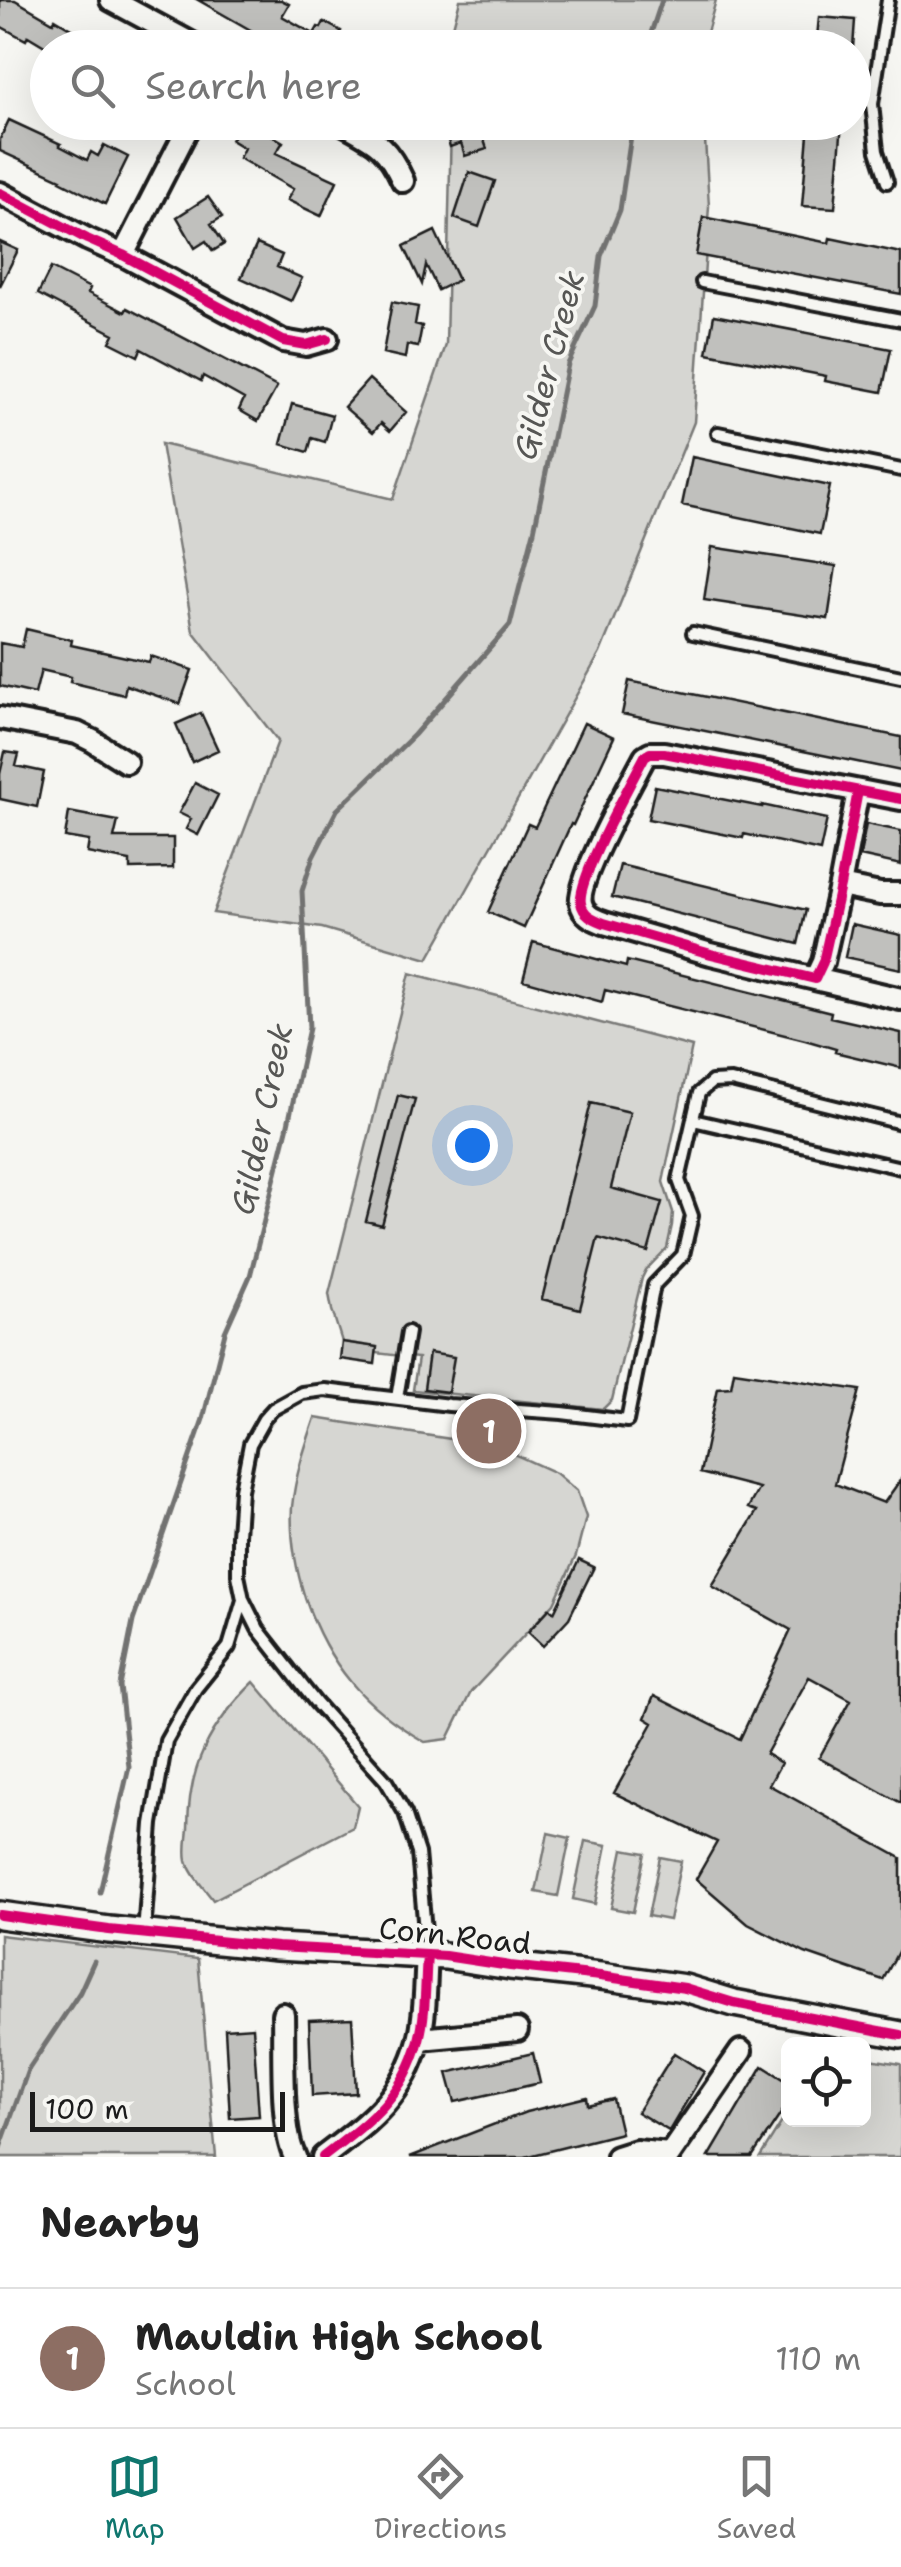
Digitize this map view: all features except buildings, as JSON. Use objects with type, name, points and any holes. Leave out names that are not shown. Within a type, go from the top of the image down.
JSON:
[{"type":"street","points":[[110,0],[166,30]]},
{"type":"street","points":[[123,255],[182,140]]},
{"type":"street","points":[[374,140],[389,154],[402,181]]},
{"type":"street","points":[[0,193],[283,341],[297,345],[327,339]]},
{"type":"street","points":[[0,718],[77,734],[126,762]]},
{"type":"street","points":[[901,799],[650,753],[618,808],[581,890],[584,910],[604,923],[711,954],[901,1000]]},
{"type":"street","points":[[815,979],[823,962],[858,791]]},
{"type":"street","points":[[840,886],[901,894]]},
{"type":"street","name":"Corn Road","points":[[0,1914],[30,1921],[278,1947],[427,1955],[685,1988],[734,2003],[901,2035]]},
{"type":"street","points":[[323,2157],[373,2118],[402,2084],[420,2039],[427,1955]]},
{"type":"street","points":[[282,2014],[286,2126],[295,2157]]},
{"type":"street","points":[[420,2039],[517,2030]]},
{"type":"street","points":[[617,2157],[636,2151],[669,2155],[741,2052]]},
{"type":"lane","points":[[887,182],[877,152],[872,104],[888,0]]},
{"type":"lane","points":[[702,282],[901,320]]},
{"type":"lane","points":[[718,433],[901,470]]},
{"type":"lane","points":[[694,633],[901,677]]},
{"type":"lane","points":[[427,1955],[420,1866],[406,1813],[386,1781],[316,1703],[258,1629],[244,1599],[238,1576],[241,1490],[250,1444],[264,1419],[302,1393],[325,1390],[626,1421],[654,1285],[683,1255],[692,1216],[679,1180],[699,1093],[712,1082],[731,1081],[901,1123]]},
{"type":"lane","points":[[693,1120],[901,1168]]},
{"type":"lane","points":[[397,1398],[408,1332]]},
{"type":"lane","points":[[144,1934],[152,1824],[166,1741],[196,1688],[229,1647],[244,1599]]},
{"type":"shaded area","points":[[460,0],[716,0],[708,30],[453,27]]},
{"type":"shaded area","points":[[451,140],[705,140],[709,206],[694,422],[600,653],[428,959],[322,928],[213,913],[278,741],[193,631],[161,444],[393,499],[446,345]]},
{"type":"shaded area","points":[[410,973],[692,1047],[663,1182],[673,1212],[667,1248],[642,1278],[612,1400],[603,1409],[413,1390],[418,1358],[376,1353],[376,1347],[342,1342],[329,1294]]},
{"type":"shaded area","points":[[315,1418],[496,1446],[556,1473],[577,1491],[586,1517],[576,1556],[554,1603],[471,1692],[448,1739],[425,1742],[366,1699],[337,1664],[314,1622],[296,1565],[292,1519],[298,1473]]},
{"type":"shaded area","points":[[254,1682],[358,1806],[353,1827],[213,1900],[187,1861],[192,1786],[214,1731]]},
{"type":"shaded area","points":[[548,1833],[570,1838],[558,1896],[536,1892]]},
{"type":"shaded area","points":[[585,1841],[607,1845],[595,1904],[573,1899]]},
{"type":"shaded area","points":[[623,1849],[645,1853],[633,1912],[611,1908]]},
{"type":"shaded area","points":[[660,1857],[681,1861],[669,1920],[648,1916]]},
{"type":"shaded area","points":[[0,1935],[198,1959],[216,2157],[0,2157]]},
{"type":"shaded area","points":[[871,2059],[901,2064],[901,2157],[760,2157],[781,2123],[781,2127],[871,2127]]},
{"type":"waterway","name":"Gilder Creek","points":[[652,30],[662,0]]},
{"type":"waterway","name":"Gilder Creek","points":[[100,1892],[129,1767],[120,1686],[133,1621],[203,1419],[225,1332],[250,1276],[309,1028],[302,891],[313,857],[337,810],[414,735],[510,625],[534,531],[568,364],[595,306],[601,256],[620,210],[630,140]]},
{"type":"waterway","name":"Gilder Creek","points":[[0,2148],[28,2070],[80,1992],[94,1961]]},
{"type":"cycle path","points":[[0,193],[283,341],[306,345],[327,339]]},
{"type":"cycle path","points":[[858,791],[823,962],[815,979],[604,923],[582,907],[582,891],[596,853],[650,753],[664,753],[901,799]]},
{"type":"cycle path","points":[[0,1915],[277,1947],[445,1956],[600,1976],[685,1988],[734,2003],[901,2035]]},
{"type":"cycle path","points":[[323,2157],[369,2120],[404,2078],[421,2030],[427,1955]]},
{"type":"place","name":"Mauldin High School","points":[[489,1431]]}]
